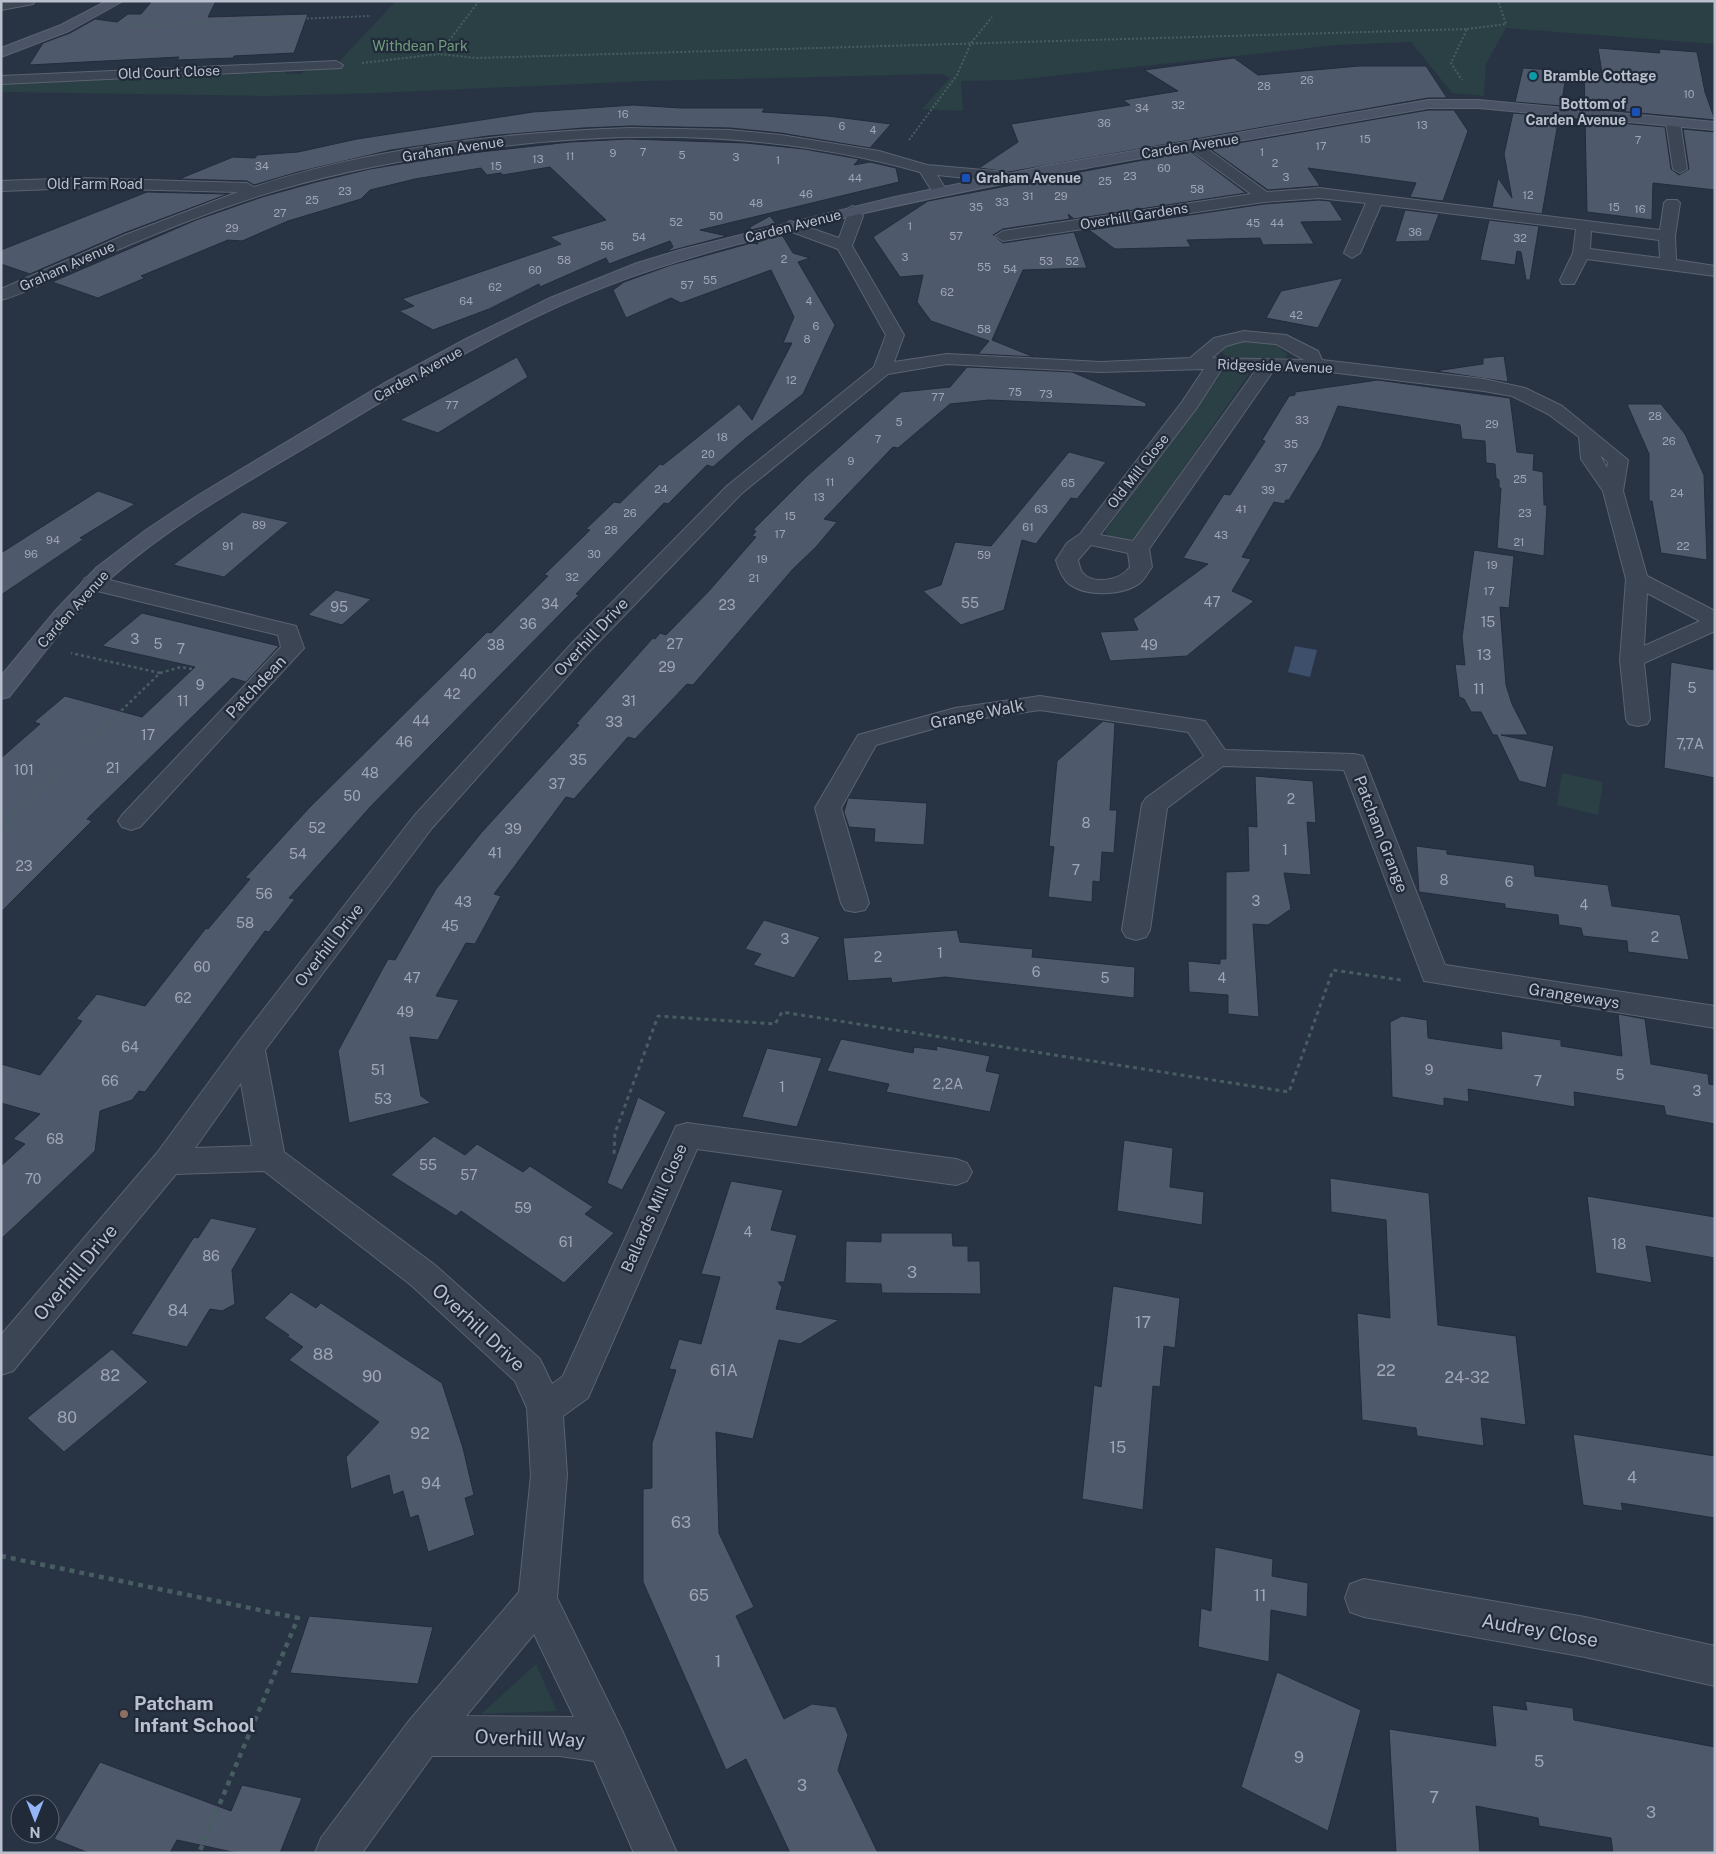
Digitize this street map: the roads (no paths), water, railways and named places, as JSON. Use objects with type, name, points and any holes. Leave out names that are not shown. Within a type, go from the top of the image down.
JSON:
[{"type":"street","points":[[1,6],[29,1]]},
{"type":"street","points":[[1,53],[65,28],[117,1]]},
{"type":"street","name":"Old Court Close","points":[[1,80],[336,65]]},
{"type":"street","name":"Carden Avenue","points":[[1,692],[93,583],[172,521],[360,406],[490,334],[580,292],[641,268],[790,226],[1006,177],[1428,104],[1479,104],[1715,126]]},
{"type":"street","points":[[1673,122],[1680,169]]},
{"type":"street","name":"Graham Avenue","points":[[1,295],[196,212],[265,188],[322,172],[380,160],[530,137],[633,134],[744,135],[832,145],[897,159],[926,169],[1006,177]]},
{"type":"street","points":[[1193,145],[1264,196]]},
{"type":"street","points":[[926,169],[939,191]]},
{"type":"street","name":"Old Farm Road","points":[[1,186],[79,183],[265,188]]},
{"type":"street","points":[[189,186],[196,212]]},
{"type":"street","name":"Overhill Gardens","points":[[1003,236],[1264,196],[1319,193],[1667,236]]},
{"type":"street","points":[[1352,253],[1376,199]]},
{"type":"street","points":[[1668,264],[1667,236],[1672,203]]},
{"type":"street","points":[[844,246],[855,216],[852,211]]},
{"type":"street","points":[[1568,280],[1581,253],[1584,225]]},
{"type":"street","points":[[790,226],[844,246],[910,342]]},
{"type":"street","points":[[1581,253],[1715,271]]},
{"type":"street","points":[[1194,364],[1220,342],[1244,336],[1280,339],[1312,355],[1314,364]]},
{"type":"street","name":"Ridgeside Avenue","points":[[910,342],[947,359]]},
{"type":"street","name":"Overhill Drive","points":[[1,1360],[168,1162],[250,1048],[423,822],[581,647],[734,490],[882,369],[910,342]]},
{"type":"street","name":"Ridgeside Avenue","points":[[882,369],[947,359],[1101,367],[1217,363],[1268,366],[1314,364],[1484,385],[1518,392],[1555,410],[1618,460],[1613,491],[1637,579],[1632,660],[1638,719]]},
{"type":"street","name":"Old Mill Close","points":[[1217,363],[1211,409],[1138,549],[1141,567],[1131,579],[1114,584],[1094,586],[1077,579],[1070,570],[1067,560],[1075,548],[1211,409],[1268,366]]},
{"type":"street","points":[[1086,538],[1138,549]]},
{"type":"street","points":[[1637,579],[1715,622]]},
{"type":"street","name":"Patchdean","points":[[93,583],[288,631],[293,648],[131,821]]},
{"type":"street","points":[[1632,660],[1715,622]]},
{"type":"street","name":"Grange Walk","points":[[856,903],[828,808],[867,740],[955,715],[1040,703],[1196,726],[1218,758]]},
{"type":"street","points":[[1136,930],[1155,804],[1218,758]]},
{"type":"street","name":"Patcham Grange","points":[[1218,758],[1354,762],[1434,974]]},
{"type":"street","name":"Grangeways","points":[[1434,974],[1715,1017]]},
{"type":"street","points":[[168,1162],[270,1158],[250,1048]]},
{"type":"street","name":"Ballards Mill Close","points":[[545,1408],[576,1387],[667,1175],[687,1134],[956,1172]]},
{"type":"street","name":"Overhill Drive","points":[[270,1158],[423,1275],[528,1370],[545,1408],[550,1475],[538,1600]]},
{"type":"street","name":"Audrey Close","points":[[1364,1598],[1585,1637],[1715,1666]]},
{"type":"street","points":[[336,1853],[422,1736],[538,1600],[607,1742]]},
{"type":"street","name":"Overhill Way","points":[[422,1736],[560,1736],[607,1742],[656,1853]]},
{"type":"water","points":[[1295,646],[1317,650],[1310,677],[1288,672]]},
{"type":"place","name":"Bramble Cottage","points":[[1533,76]]},
{"type":"place","name":"Bottom of Carden Avenue","points":[[1636,112]]},
{"type":"place","name":"Graham Avenue","points":[[966,178]]},
{"type":"place","name":"Patcham Infant School","points":[[124,1714]]},
{"type":"park label","name":"Withdean Park","points":[[420,46]]}]
